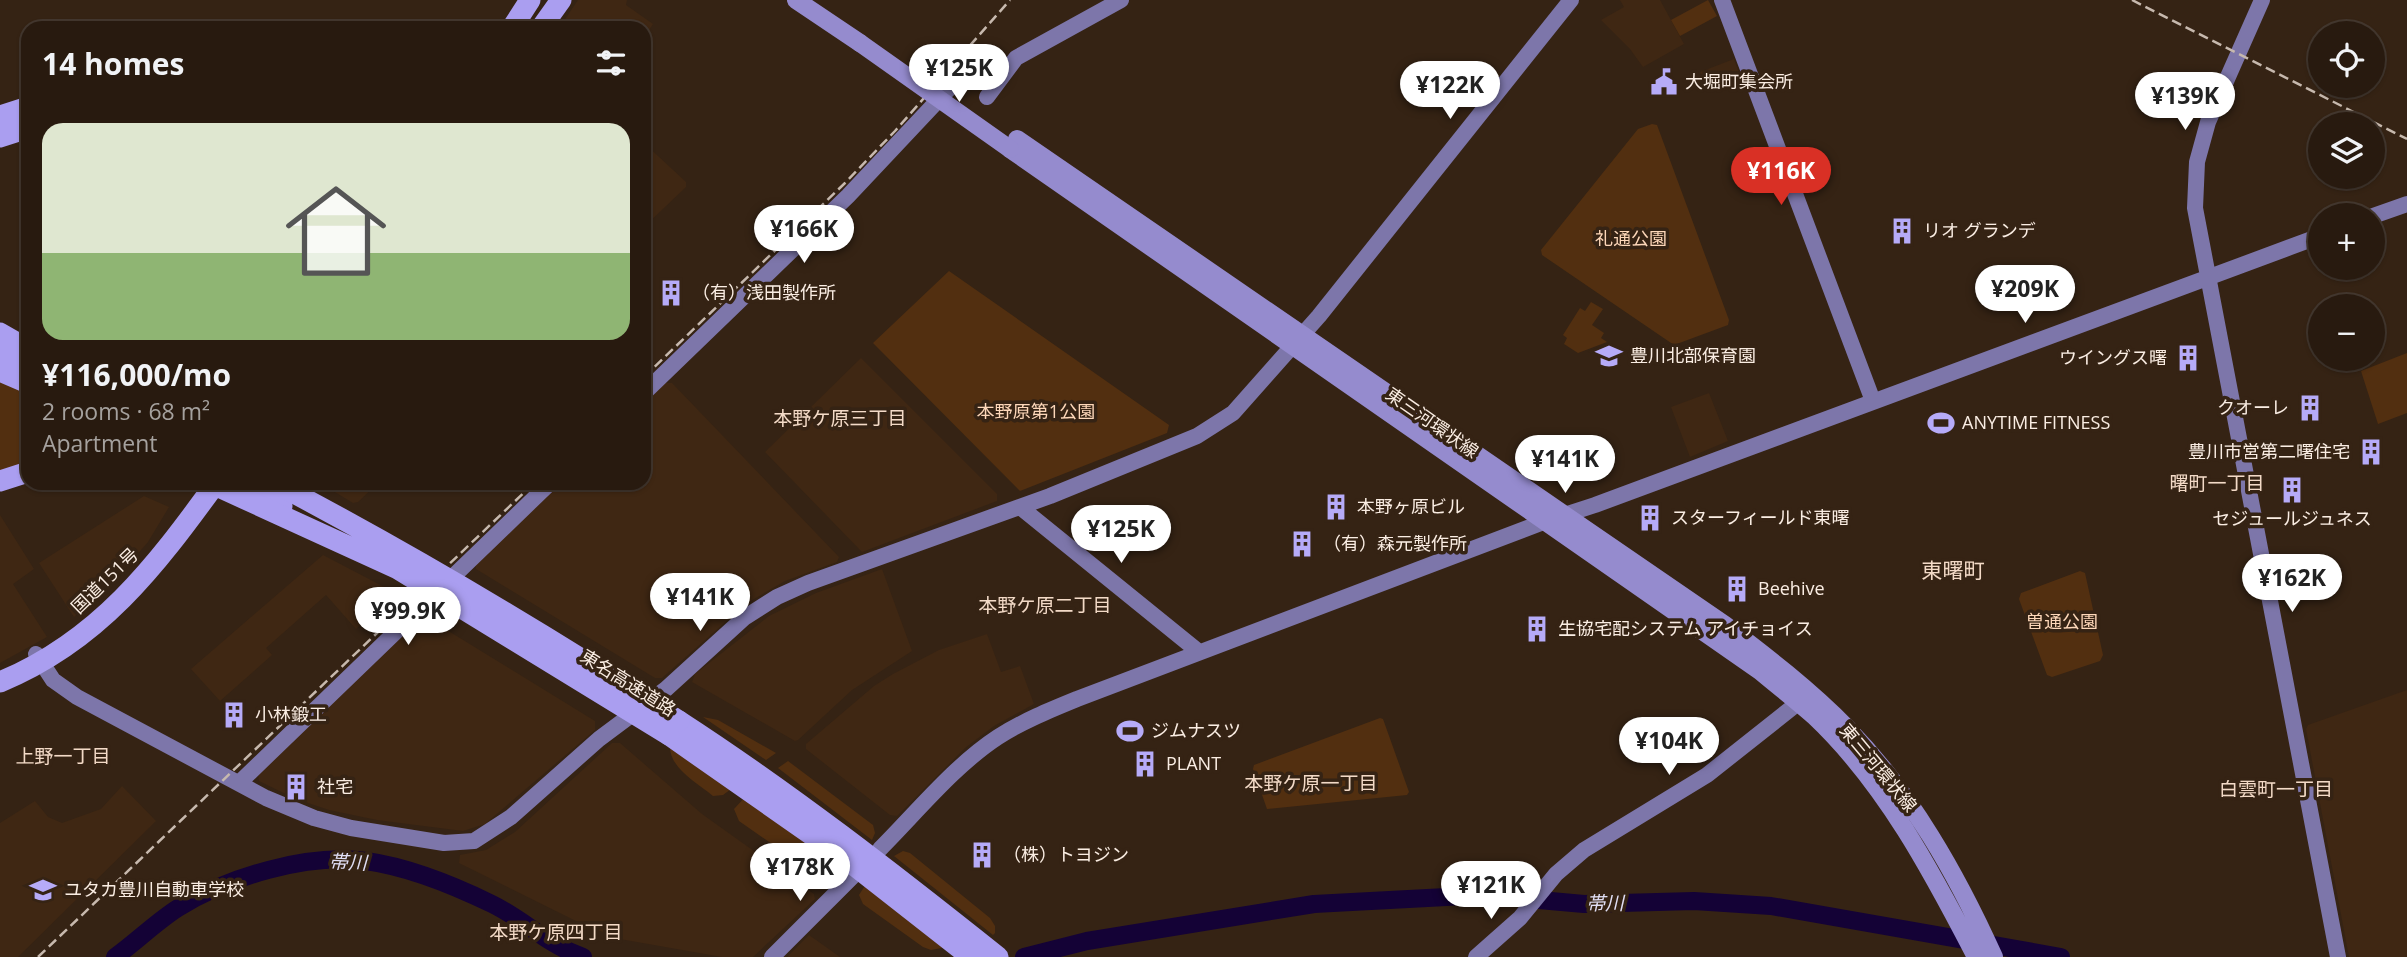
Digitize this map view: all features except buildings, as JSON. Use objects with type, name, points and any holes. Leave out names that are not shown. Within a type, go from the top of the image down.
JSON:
[{"type":"highway","points":[[516,21],[530,0]]},
{"type":"highway","points":[[546,21],[561,0]]},
{"type":"highway","points":[[0,116],[21,109]]},
{"type":"highway","points":[[0,137],[21,130]]},
{"type":"highway","points":[[0,333],[21,345]]},
{"type":"highway","points":[[0,352],[21,361]]},
{"type":"highway","points":[[0,370],[21,380]]},
{"type":"highway","points":[[0,481],[21,474]]},
{"type":"highway","name":"国道151号","points":[[0,676],[38,658],[115,594],[154,551],[196,490]]},
{"type":"highway","name":"国道151号","points":[[0,682],[103,619],[163,556],[211,490]]},
{"type":"highway","points":[[225,490],[398,569]]},
{"type":"highway","name":"東名高速道路","points":[[250,490],[398,569],[674,728]]},
{"type":"highway","name":"東名高速道路","points":[[288,490],[586,660],[846,859],[969,948],[998,957]]},
{"type":"main road","name":"東三河環状線","points":[[796,0],[863,39]]},
{"type":"main road","name":"東三河環状線","points":[[815,0],[863,39],[1013,144],[1297,339],[1564,514],[1725,625],[1877,762],[1922,821],[1978,920],[1994,957]]},
{"type":"main road","name":"東三河環状線","points":[[1297,339],[1546,521],[1804,699],[1814,716],[1892,809],[1976,957]]},
{"type":"street","points":[[988,97],[1016,58],[1121,0]]},
{"type":"street","points":[[38,658],[53,680],[76,697],[282,806],[333,824],[443,843],[474,841],[511,817],[599,739],[666,689],[744,618],[777,597],[808,583],[1020,507],[1206,431],[1243,403],[1328,306],[1571,0]]},
{"type":"street","points":[[1722,0],[1873,401]]},
{"type":"street","points":[[2262,0],[2212,112],[2200,147],[2195,208],[2338,957]]},
{"type":"street","points":[[651,386],[848,196],[960,77]]},
{"type":"street","points":[[2385,212],[2407,204]]},
{"type":"street","points":[[880,849],[973,757],[996,738],[1025,721],[1066,703],[1564,514],[1595,505],[2308,240]]},
{"type":"street","points":[[239,783],[543,490]]},
{"type":"street","points":[[1020,507],[1199,652]]},
{"type":"street","points":[[1476,957],[1496,941],[1528,908],[1548,882],[1584,850],[1707,775],[1804,699]]},
{"type":"street","points":[[772,957],[854,875]]},
{"type":"shaded area","points":[[578,0],[627,0],[626,5],[649,21],[564,21]]},
{"type":"shaded area","points":[[1620,0],[1660,0],[1684,44],[1643,67],[1630,49],[1601,20],[1624,7]]},
{"type":"shaded area","points":[[1734,59],[1740,75],[1738,81],[1711,91],[1700,72]]},
{"type":"shaded area","points":[[651,150],[686,182],[686,187],[651,220]]},
{"type":"shaded area","points":[[861,358],[997,494],[997,501],[862,552],[765,452]]},
{"type":"shaded area","points":[[665,383],[672,383],[839,557],[837,562],[785,581],[747,603],[662,678],[655,678],[476,569],[476,563],[554,490],[651,490],[651,397]]},
{"type":"shaded area","points":[[1709,393],[1728,441],[1690,457],[1671,407]]},
{"type":"shaded area","points":[[332,490],[371,490],[358,502],[353,503]]},
{"type":"shaded area","points":[[144,496],[169,507],[148,542],[113,582],[74,617],[39,563]]},
{"type":"shaded area","points":[[0,515],[34,569],[13,584],[47,637],[0,663]]},
{"type":"shaded area","points":[[323,555],[390,590],[390,597],[356,629],[326,595],[266,648],[272,655],[220,701],[191,669]]},
{"type":"shaded area","points":[[882,569],[912,651],[852,690],[798,740],[795,741],[692,682],[695,674],[769,616],[816,593]]},
{"type":"shaded area","points":[[424,616],[595,721],[595,730],[485,824],[463,831],[377,820],[329,810],[296,799],[259,781],[258,773],[419,617]]},
{"type":"shaded area","points":[[987,634],[1001,672],[1020,666],[1034,704],[994,726],[965,748],[897,816],[890,815],[806,749],[806,744],[874,686],[939,650]]},
{"type":"shaded area","points":[[2407,690],[2407,957],[2349,957],[2306,729],[2308,725]]},
{"type":"shaded area","points":[[612,743],[620,743],[702,814],[814,894],[815,899],[753,957],[722,957],[620,939],[578,922],[459,863],[460,855],[486,850],[515,832]]},
{"type":"shaded area","name":"ユタカ豊川自動車学校","points":[[122,786],[156,821],[18,957],[0,957],[0,823],[35,801],[48,817],[62,823],[101,809]]},
{"type":"shaded area","points":[[809,935],[840,957],[787,957]]},
{"type":"green space","points":[[1708,0],[1717,16],[1680,36],[1671,20]]},
{"type":"green space","name":"礼通公園","points":[[1657,125],[1729,320],[1728,325],[1674,345],[1542,255],[1541,250],[1638,129]]},
{"type":"green space","name":"本野原第1公園","points":[[949,271],[1169,425],[1167,433],[1020,491],[873,343]]},
{"type":"green space","points":[[1591,302],[1603,309],[1592,325],[1604,333],[1601,338],[1607,342],[1578,353],[1564,344],[1567,338],[1563,335],[1580,308],[1585,311]]},
{"type":"green space","points":[[2407,353],[2407,413],[2378,424],[2361,371],[2385,371],[2385,362]]},
{"type":"green space","points":[[0,382],[21,390],[21,468],[0,476]]},
{"type":"green space","name":"曽通公園","points":[[2080,571],[2085,573],[2103,655],[2100,661],[2052,677],[2047,675],[2019,599],[2021,593]]},
{"type":"green space","points":[[703,717],[718,720],[776,753],[766,760]]},
{"type":"green space","points":[[1383,719],[1409,792],[1407,795],[1267,809],[1254,765]]},
{"type":"green space","points":[[670,742],[735,786],[723,795],[713,796],[678,766],[670,751]]},
{"type":"green space","points":[[788,761],[873,825],[875,833],[872,840],[778,768]]},
{"type":"green space","points":[[747,795],[844,867],[833,879],[825,881],[739,821],[734,809]]},
{"type":"green space","points":[[903,851],[910,853],[990,918],[995,926],[995,933],[993,935],[894,856]]},
{"type":"green space","points":[[866,884],[947,947],[931,950],[923,947],[863,904],[859,895]]},
{"type":"waterway","name":"帯川","points":[[115,957],[178,908],[220,886],[294,864],[343,859],[398,868],[446,884],[504,910],[558,945],[583,957]]},
{"type":"waterway","name":"帯川","points":[[1024,957],[1087,941],[1314,904],[1484,895],[1584,904],[1694,901],[1771,906],[2061,957]]},
{"type":"railway","points":[[651,370],[845,183],[895,131],[1010,0]]},
{"type":"railway","points":[[2132,0],[2407,139]]},
{"type":"railway","points":[[38,957],[527,490]]},
{"type":"place","name":"大堀町集会所","points":[[1664,82]]},
{"type":"place","name":"リオ グランデ","points":[[1902,231]]},
{"type":"place","name":"（有）浅田製作所","points":[[671,293]]},
{"type":"place","name":"豊川北部保育園","points":[[1609,356]]},
{"type":"place","name":"ウイングス曙","points":[[2188,358]]},
{"type":"place","name":"クオーレ","points":[[2310,408]]},
{"type":"place","name":"ANYTIME FITNESS","points":[[1941,423]]},
{"type":"place","name":"豊川市営第二曙住宅","points":[[2371,452]]},
{"type":"place","name":"セジュールジュネス","points":[[2292,490]]},
{"type":"place","name":"本野ヶ原ビル","points":[[1336,507]]},
{"type":"place","name":"スターフィールド東曙","points":[[1650,518]]},
{"type":"place","name":"（有）森元製作所","points":[[1302,544]]},
{"type":"place","name":"Beehive","points":[[1737,589]]},
{"type":"place","name":"生協宅配システム アイチョイス","points":[[1537,629]]},
{"type":"place","name":"小林鍛工","points":[[234,715]]},
{"type":"place","name":"ジムナスツ","points":[[1130,731]]},
{"type":"place","name":"PLANT","points":[[1145,764]]},
{"type":"place","name":"社宅","points":[[296,787]]},
{"type":"place","name":"（株）トヨジン","points":[[982,855]]},
{"type":"place","name":"ユタカ豊川自動車学校","points":[[43,890]]},
{"type":"district","name":"本野ケ原三丁目","points":[[840,418]]},
{"type":"district","name":"曙町一丁目","points":[[2217,483]]},
{"type":"district","name":"東曙町","points":[[1953,571]]},
{"type":"district","name":"本野ケ原二丁目","points":[[1045,605]]},
{"type":"district","name":"上野一丁目","points":[[63,756]]},
{"type":"district","name":"本野ケ原一丁目","points":[[1311,783]]},
{"type":"district","name":"白雲町一丁目","points":[[2276,789]]},
{"type":"district","name":"本野ケ原四丁目","points":[[556,932]]}]
